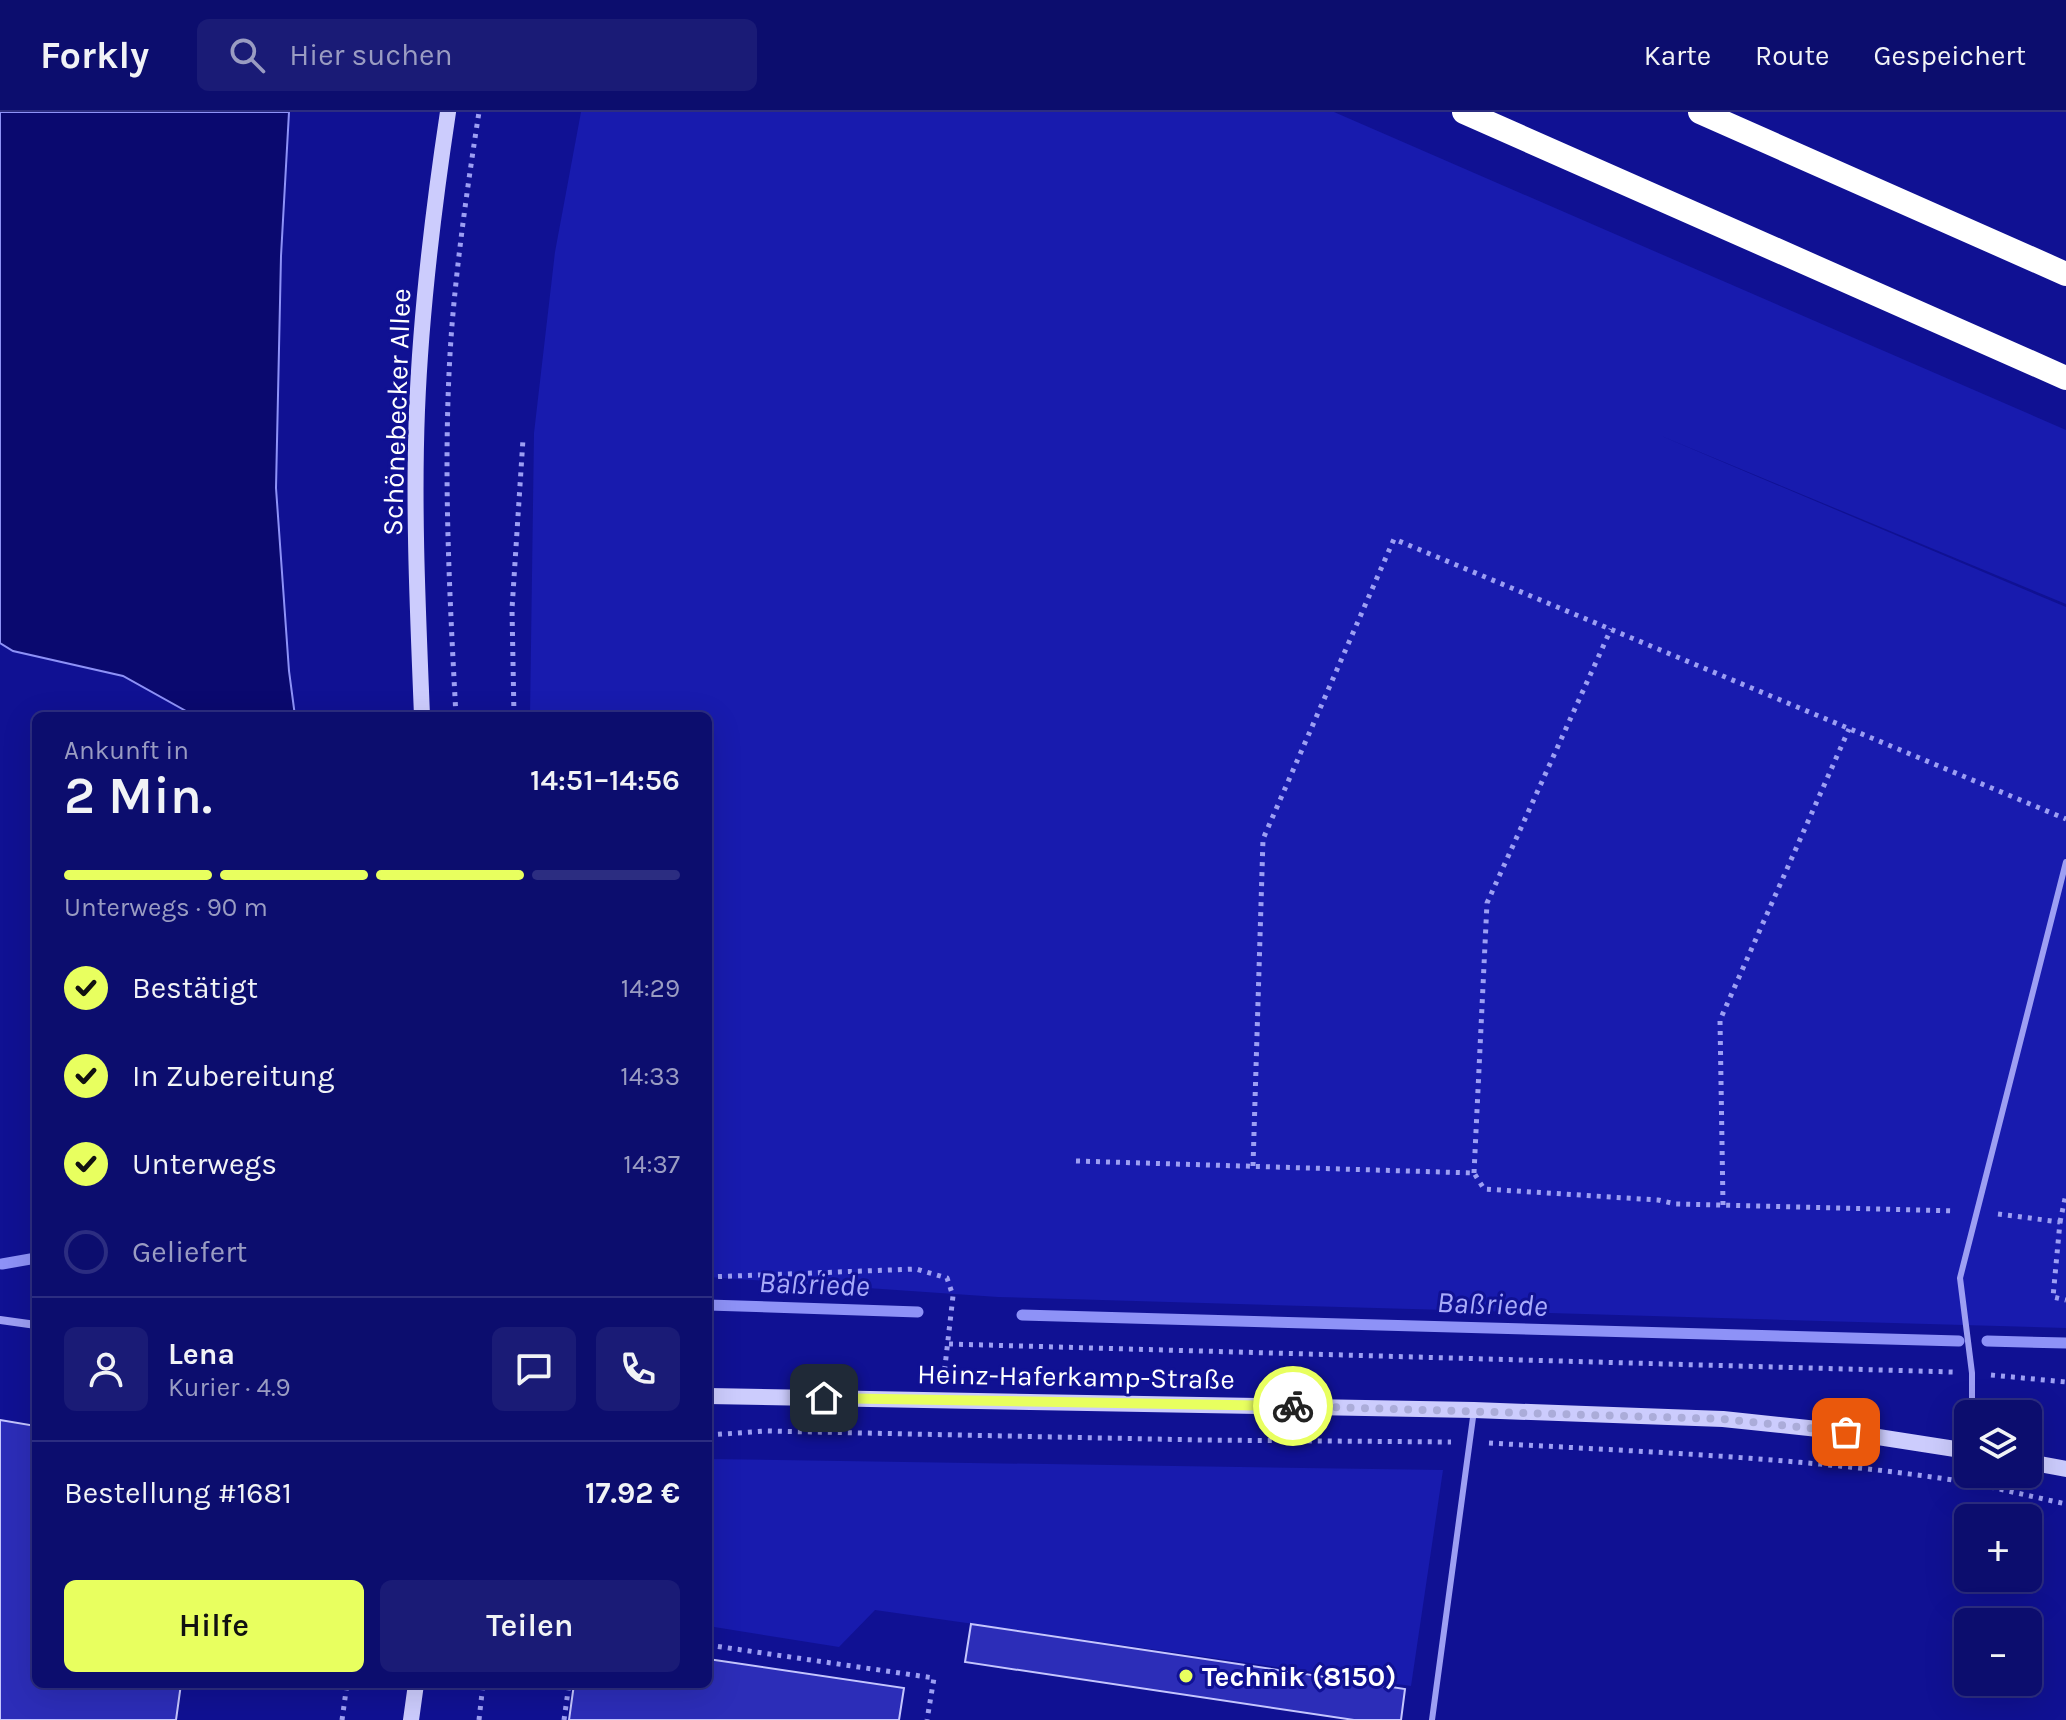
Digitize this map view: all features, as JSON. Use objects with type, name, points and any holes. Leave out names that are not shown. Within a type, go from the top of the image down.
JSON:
[{"type":"highway","points":[[1464,112],[2066,378]]},
{"type":"highway","points":[[1700,112],[2066,274]]},
{"type":"street","name":"Schönebecker Allee","points":[[422,712],[417,594],[417,411],[430,232],[448,112]]},
{"type":"street","points":[[0,1320],[32,1324]]},
{"type":"street","name":"Heinz-Haferkamp-Straße","points":[[712,1396],[1474,1410],[1723,1419],[1846,1432],[1954,1449]]},
{"type":"street","points":[[2042,1465],[2066,1469]]},
{"type":"street","points":[[411,1720],[415,1688]]},
{"type":"lane","points":[[1972,1400],[1972,1373],[1960,1278],[2066,862]]},
{"type":"lane","points":[[1432,1720],[1474,1410]]},
{"type":"path","points":[[456,712],[450,609],[452,327],[479,112]]},
{"type":"path","points":[[514,712],[512,609],[523,439]]},
{"type":"path","points":[[1253,1166],[1263,839],[1394,539],[2066,819]]},
{"type":"path","points":[[1611,629],[1487,903],[1474,1173],[1484,1189],[1658,1200],[1676,1204],[1979,1212],[2060,1222]]},
{"type":"path","points":[[1723,1205],[1720,1020],[1849,729]]},
{"type":"path","points":[[1076,1161],[1474,1173]]},
{"type":"path","points":[[2066,1194],[2060,1222],[2053,1297],[2066,1300]]},
{"type":"path","points":[[712,1277],[916,1269],[947,1278],[953,1296],[940,1399]]},
{"type":"path","points":[[949,1344],[1972,1373],[2066,1382]]},
{"type":"path","points":[[712,1435],[767,1431],[1471,1442],[1862,1466],[1954,1479]]},
{"type":"path","points":[[1998,1488],[2066,1504]]},
{"type":"path","points":[[712,1646],[934,1678],[927,1720]]},
{"type":"path","points":[[342,1720],[346,1688]]},
{"type":"path","points":[[479,1720],[483,1688]]},
{"type":"path","points":[[564,1720],[568,1688]]},
{"type":"shaded area","points":[[0,112],[289,112],[281,256],[276,488],[294,712],[188,712],[123,676],[13,651],[0,643]]},
{"type":"shaded area","points":[[581,112],[1334,112],[2066,430],[2066,604],[1659,435],[2066,607],[2066,1328],[998,1297],[712,1277],[712,712],[530,712],[534,433],[555,252]]},
{"type":"shaded area","points":[[712,1459],[1443,1470],[1411,1686],[875,1610],[839,1647],[712,1627]]},
{"type":"building","points":[[0,1420],[32,1425],[32,1688],[180,1688],[176,1720],[0,1720]]},
{"type":"building","name":"Technik (8150)","points":[[971,1624],[1405,1689],[1401,1720],[1354,1720],[965,1662]]},
{"type":"building","points":[[712,1660],[904,1688],[899,1720],[569,1720],[573,1688],[712,1688]]},
{"type":"waterway","name":"Baßriede","points":[[2,1264],[32,1259]]},
{"type":"waterway","name":"Baßriede","points":[[712,1305],[918,1312]]},
{"type":"waterway","name":"Baßriede","points":[[1022,1315],[1959,1341]]},
{"type":"waterway","name":"Baßriede","points":[[1987,1341],[2066,1343]]},
{"type":"way so far","points":[[1293,1406],[1723,1419],[1846,1432]]},
{"type":"place","name":"Technik (8150)","points":[[1186,1676]]},
{"type":"route","points":[[824,1398],[1293,1406]]}]
